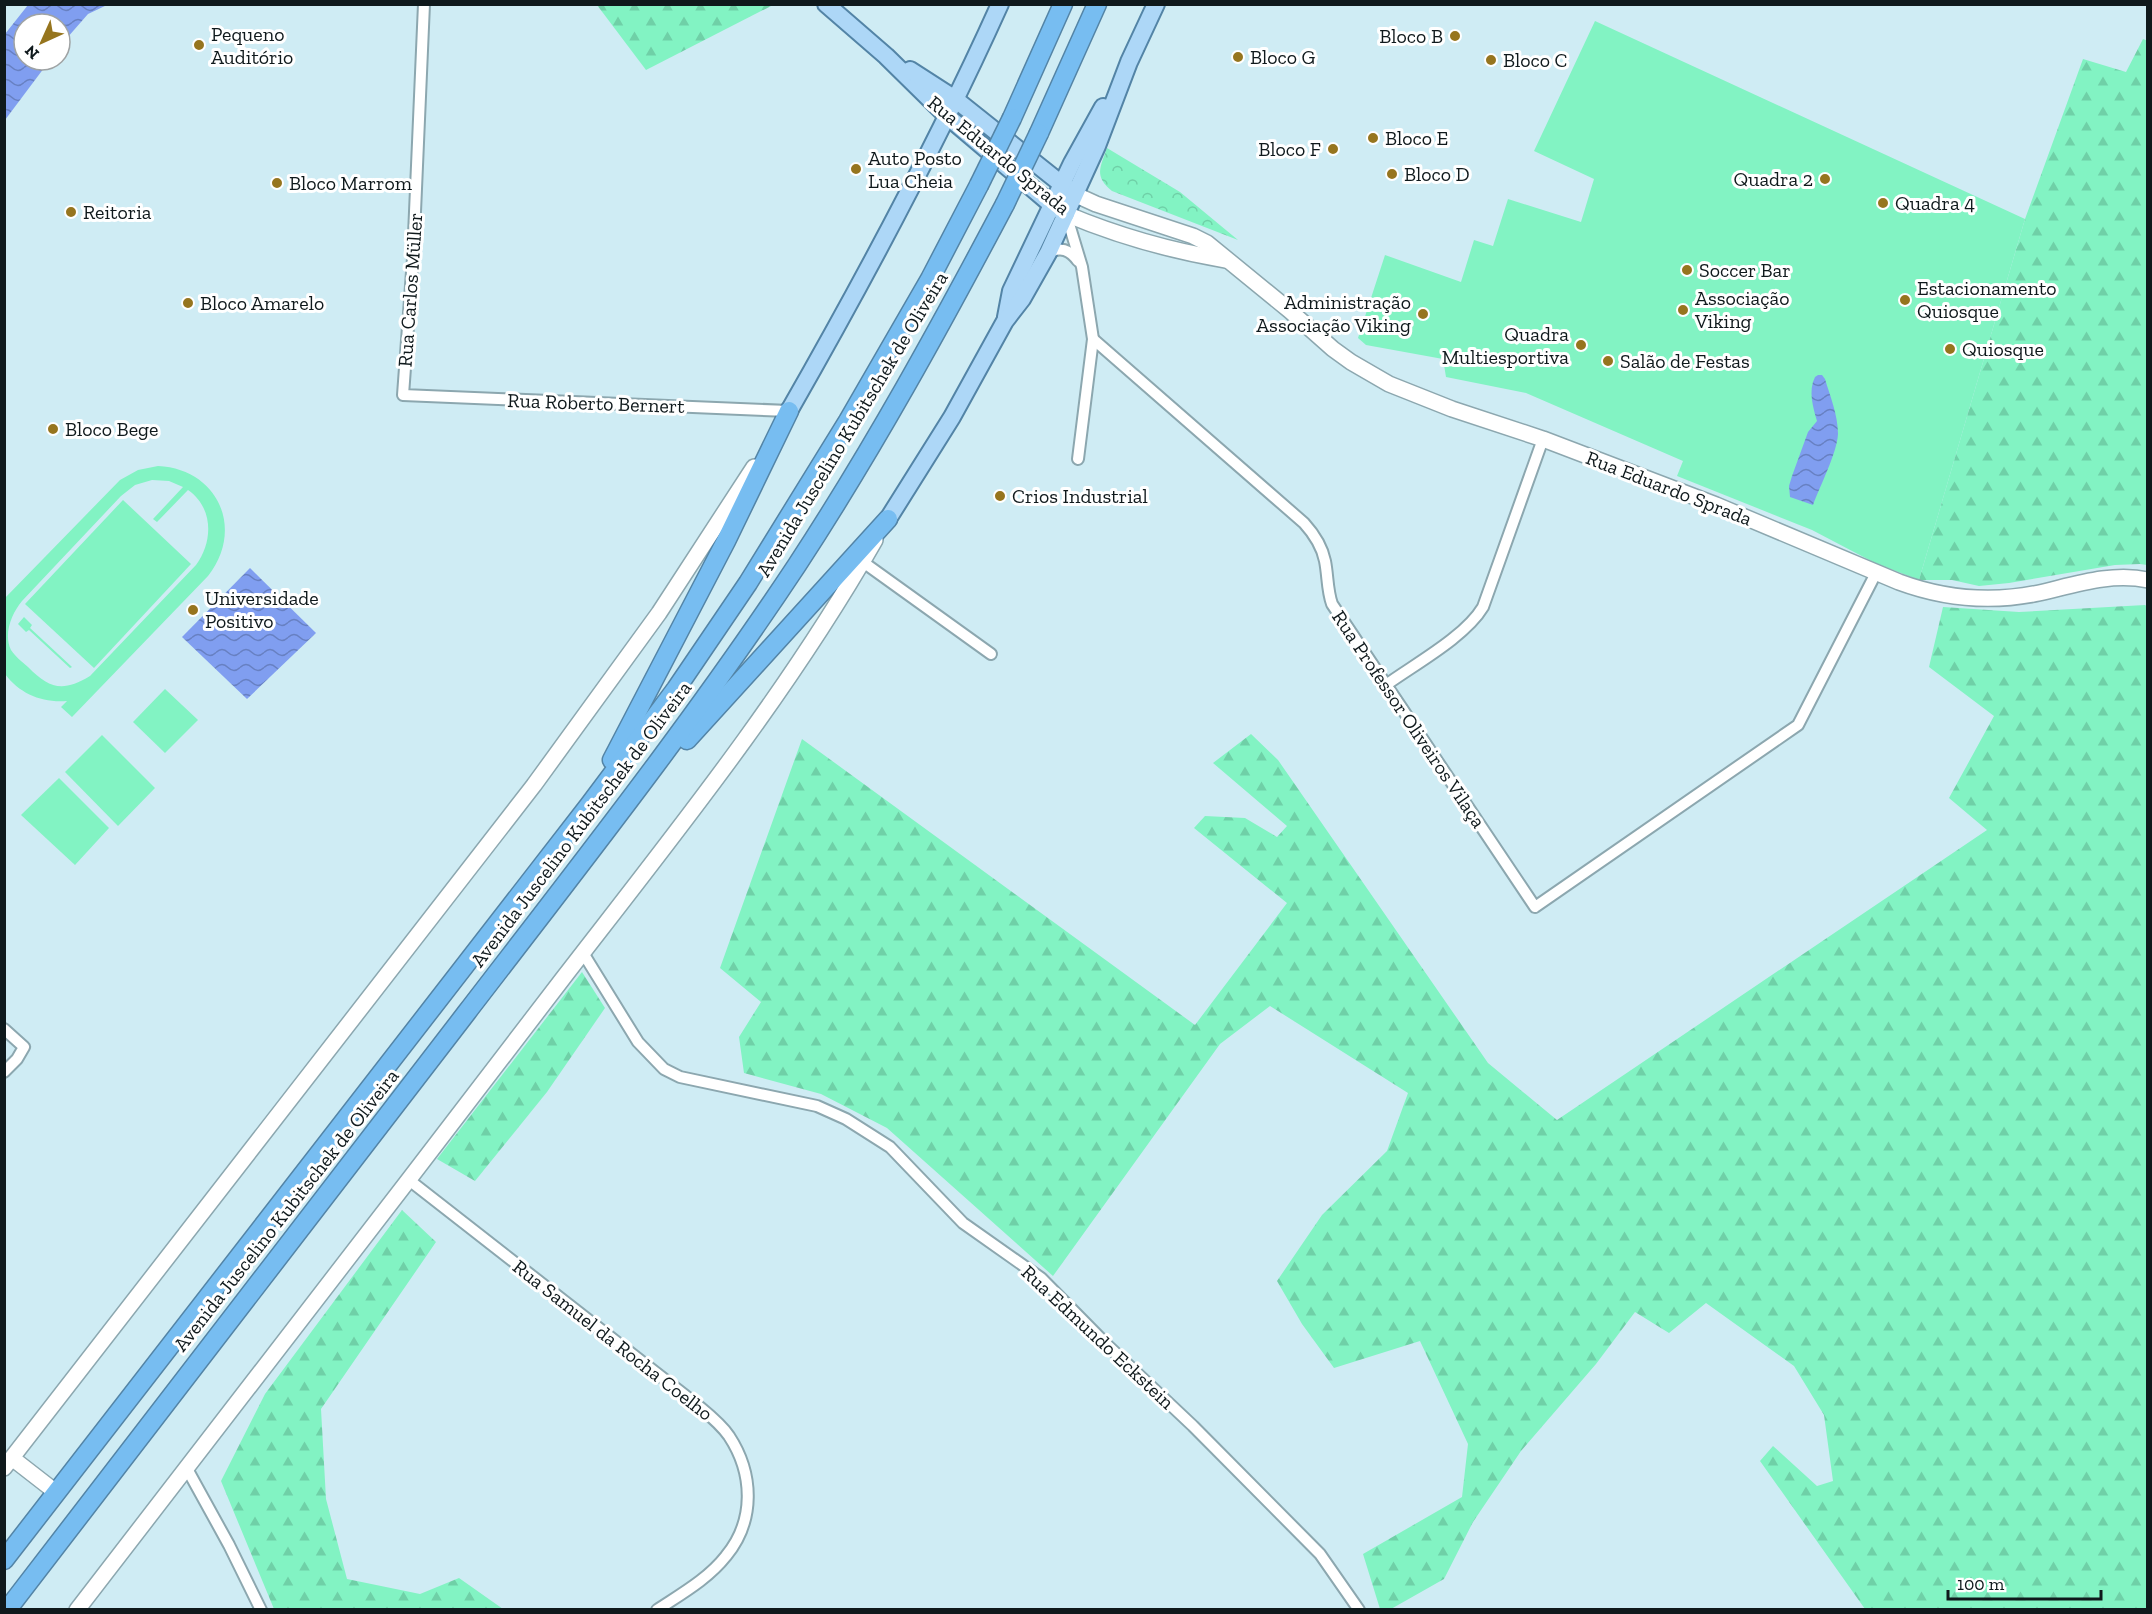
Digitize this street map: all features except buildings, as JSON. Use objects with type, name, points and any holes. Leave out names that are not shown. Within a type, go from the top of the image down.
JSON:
[{"type":"highway","name":"Avenida Juscelino Kubitschek de Oliveira","points":[[4,1560],[590,804],[682,680],[748,583],[849,421],[930,279],[1012,118],[1063,4]]},
{"type":"highway","name":"Avenida Juscelino Kubitschek de Oliveira","points":[[7,1610],[555,897],[690,718],[798,562],[943,321],[1005,204],[1097,4]]},
{"type":"highway","points":[[590,804],[726,541],[789,411]]},
{"type":"highway","points":[[555,897],[699,726],[888,519]]},
{"type":"main road","name":"Rua Eduardo Sprada","points":[[826,4],[886,56],[947,116],[1059,209],[1089,224],[1186,253],[1229,260]]},
{"type":"main road","points":[[57,1492],[8,1463],[534,785],[658,613],[789,411],[878,253],[1000,4]]},
{"type":"main road","points":[[1005,321],[1011,291],[1059,209],[1068,189],[1097,146],[1129,62],[1156,4]]},
{"type":"main road","name":"Rua Eduardo Sprada","points":[[886,56],[955,99],[1068,189],[1096,204],[1193,236],[1207,243],[1333,349],[1389,384],[1452,410],[1543,439],[1716,505],[1918,589],[1955,597],[1976,598],[2028,595],[2106,578],[2148,580]]},
{"type":"main road","points":[[924,79],[948,80],[973,63]]},
{"type":"main road","points":[[77,1610],[583,953],[746,737],[826,621],[952,417],[1005,321],[1022,299],[1048,253],[1059,209]]},
{"type":"street","name":"Rua Carlos Müller","points":[[403,395],[413,258],[424,4]]},
{"type":"street","points":[[1059,209],[1082,267],[1093,339],[1078,459]]},
{"type":"street","points":[[1048,253],[1059,249],[1065,250],[1073,254],[1082,267]]},
{"type":"street","name":"Rua Professor Oliveiros Vilaça","points":[[1093,339],[1304,523],[1315,537],[1322,552],[1332,604],[1535,907],[1798,725],[1876,573]]},
{"type":"street","name":"Rua Roberto Bernert","points":[[403,395],[789,411]]},
{"type":"street","points":[[1386,685],[1461,633],[1483,607],[1543,439]]},
{"type":"street","points":[[863,562],[991,654]]},
{"type":"street","name":"Rua Edmundo Eckstein","points":[[583,953],[638,1042],[664,1069],[680,1077],[817,1106],[846,1119],[890,1147],[963,1223],[1054,1290],[1106,1344],[1208,1441],[1320,1554],[1359,1610]]},
{"type":"street","points":[[4,1029],[24,1047],[17,1059],[4,1072]]},
{"type":"street","name":"Rua Samuel da Rocha Coelho","points":[[409,1180],[696,1404],[729,1436],[746,1476],[749,1499],[746,1518],[732,1547],[714,1569],[657,1610]]},
{"type":"street","points":[[186,1467],[244,1573],[261,1610]]},
{"type":"green space","points":[[597,5],[773,5],[646,70]]},
{"type":"green space","name":"Associação Viking","points":[[1595,21],[2025,219],[1919,580],[1875,563],[1812,530],[1677,476],[1683,461],[1526,393],[1446,377],[1443,359],[1366,345],[1358,338],[1385,255],[1461,282],[1474,240],[1493,246],[1508,199],[1581,222],[1594,179],[1534,151]]},
{"type":"green space","points":[[2143,39],[2148,41],[2147,565],[2115,565],[1979,586],[1952,580],[1919,580],[2025,219],[2083,59],[2126,72]]},
{"type":"green space","points":[[1107,148],[1180,192],[1238,240],[1112,191],[1103,181],[1100,171]]},
{"type":"green space","points":[[158,466],[179,470],[196,478],[210,490],[219,505],[224,521],[224,539],[219,558],[208,576],[72,717],[61,707],[67,701],[40,699],[32,696],[18,687],[5,674],[5,598],[120,480],[138,470]],"holes":[[[152,480],[169,481],[183,487],[153,519],[157,522],[188,490],[197,497],[206,516],[208,536],[202,556],[90,676],[71,685],[49,684],[11,650],[8,631],[18,606],[121,496],[135,485]]]},
{"type":"green space","points":[[123,500],[191,564],[94,668],[25,604]]},
{"type":"green space","points":[[2145,605],[2148,607],[2147,1609],[1865,1609],[1760,1461],[1773,1446],[1817,1486],[1833,1481],[1824,1415],[1794,1366],[1706,1303],[1669,1333],[1635,1312],[1596,1364],[1521,1451],[1473,1522],[1444,1579],[1391,1609],[1380,1609],[1363,1554],[1462,1497],[1468,1444],[1420,1341],[1334,1368],[1302,1324],[1277,1281],[1322,1215],[1387,1151],[1408,1093],[1270,1006],[1220,1044],[1053,1276],[887,1128],[821,1094],[744,1073],[739,1037],[761,1002],[720,968],[802,739],[1195,1025],[1287,903],[1194,828],[1205,816],[1245,818],[1277,837],[1287,826],[1213,763],[1251,734],[1278,760],[1488,1063],[1557,1120],[1987,830],[1949,798],[1994,716],[1929,667],[1943,607],[2019,612]]},
{"type":"green space","points":[[24,617],[32,625],[30,628],[72,667],[70,668],[29,630],[26,632],[18,624]]},
{"type":"green space","points":[[165,689],[198,720],[165,753],[133,722]]},
{"type":"green space","points":[[102,735],[155,788],[118,826],[65,772]]},
{"type":"green space","points":[[59,778],[109,828],[75,865],[21,815]]},
{"type":"green space","points":[[582,972],[605,1008],[547,1092],[475,1181],[437,1159]]},
{"type":"green space","points":[[402,1210],[436,1242],[321,1409],[326,1499],[347,1579],[420,1594],[459,1578],[503,1609],[274,1609],[221,1481],[265,1394]]},
{"type":"water","points":[[28,5],[107,5],[88,14],[72,32],[72,12],[22,12]]},
{"type":"water","points":[[12,25],[12,72],[41,72],[5,120],[5,34]]},
{"type":"water","points":[[1818,375],[1822,375],[1825,379],[1835,413],[1838,434],[1831,460],[1813,505],[1790,497],[1789,486],[1808,432],[1817,421],[1812,393],[1813,382]]},
{"type":"water","points":[[250,568],[316,633],[247,699],[182,637]]},
{"type":"place","name":"Bloco B","points":[[1455,36]]},
{"type":"place","name":"Pequeno Auditório","points":[[199,45]]},
{"type":"place","name":"Bloco G","points":[[1238,57]]},
{"type":"place","name":"Bloco C","points":[[1491,60]]},
{"type":"place","name":"Bloco E","points":[[1373,138]]},
{"type":"place","name":"Bloco F","points":[[1333,149]]},
{"type":"place","name":"Auto Posto Lua Cheia","points":[[856,169]]},
{"type":"place","name":"Bloco D","points":[[1392,174]]},
{"type":"place","name":"Quadra 2","points":[[1825,179]]},
{"type":"place","name":"Bloco Marrom","points":[[277,183]]},
{"type":"place","name":"Quadra 4","points":[[1883,203]]},
{"type":"place","name":"Reitoria","points":[[71,212]]},
{"type":"place","name":"Soccer Bar","points":[[1687,270]]},
{"type":"place","name":"Estacionamento Quiosque","points":[[1905,300]]},
{"type":"place","name":"Bloco Amarelo","points":[[188,303]]},
{"type":"place","name":"Associação Viking","points":[[1683,310]]},
{"type":"place","name":"Administração Associação Viking","points":[[1423,314]]},
{"type":"place","name":"Quadra Multiesportiva","points":[[1581,345]]},
{"type":"place","name":"Quiosque","points":[[1950,349]]},
{"type":"place","name":"Salão de Festas","points":[[1608,361]]},
{"type":"place","name":"Bloco Bege","points":[[53,429]]},
{"type":"place","name":"Crios Industrial","points":[[1000,496]]},
{"type":"place","name":"Universidade Positivo","points":[[193,610]]}]
